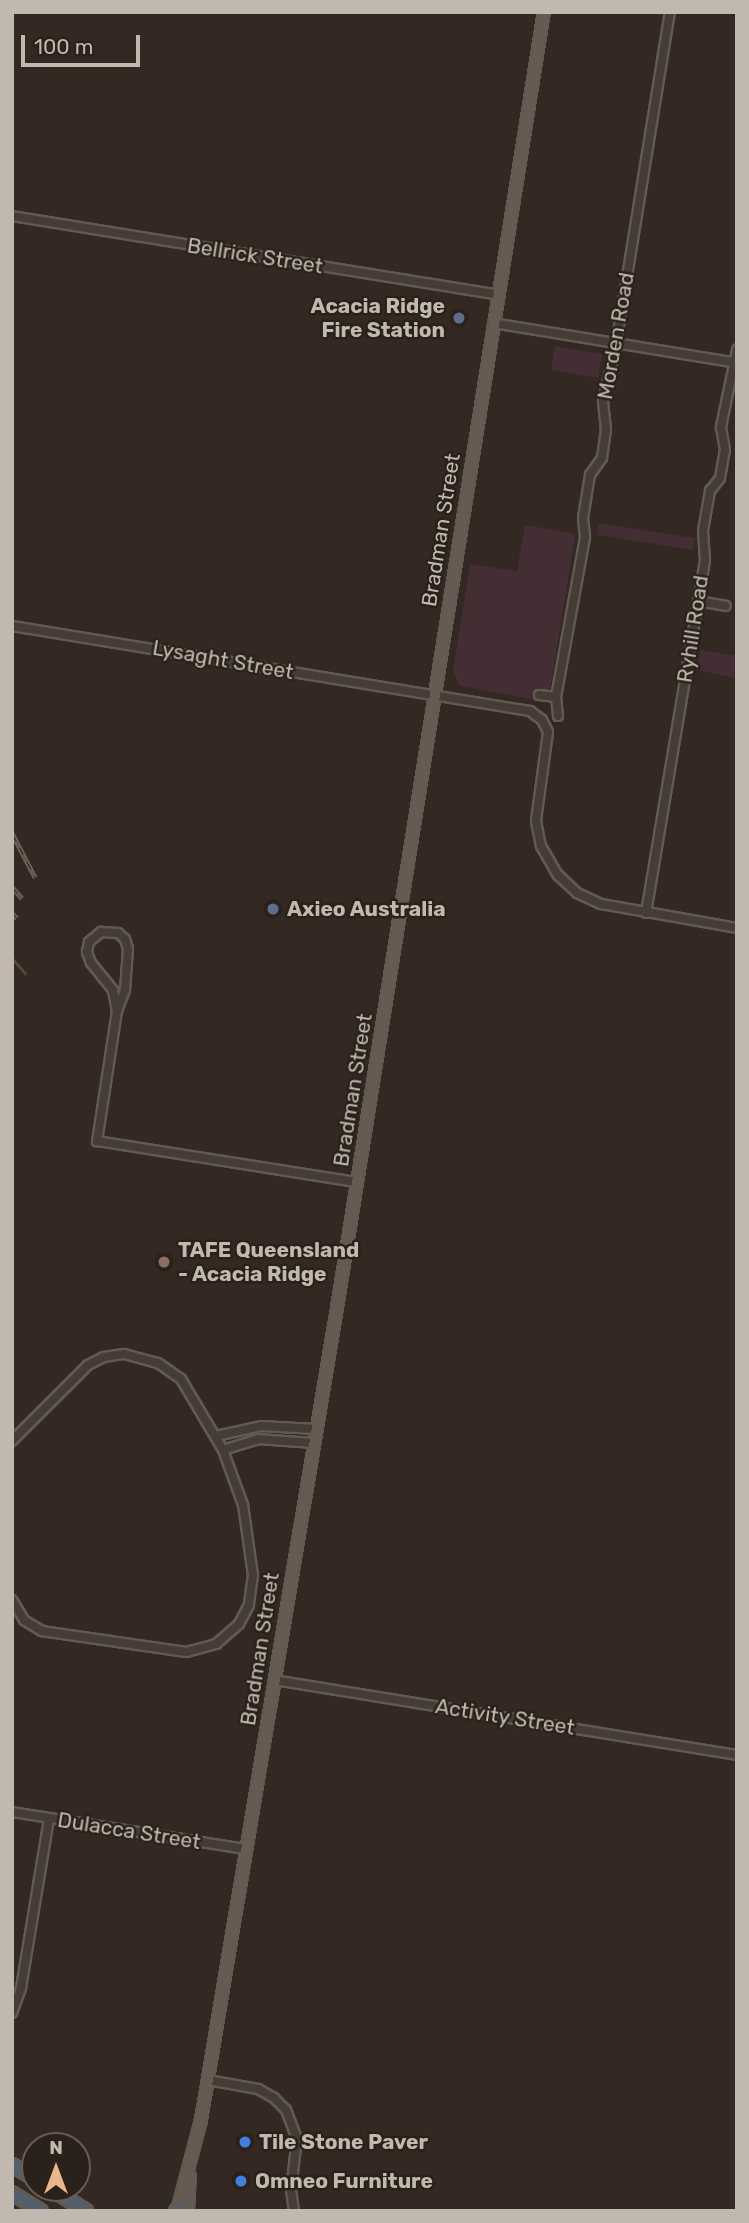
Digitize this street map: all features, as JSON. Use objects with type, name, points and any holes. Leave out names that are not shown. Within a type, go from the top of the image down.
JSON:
[{"type":"highway","points":[[12,2193],[41,2211]]},
{"type":"main road","name":"Bradman Street","points":[[177,2211],[190,2172],[208,2080],[357,1182],[544,12]]},
{"type":"main road","name":"Bradman Street","points":[[188,2211],[190,2172]]},
{"type":"street","name":"Morden Road","points":[[558,716],[556,697],[585,537],[583,518],[590,475],[601,458],[606,429],[603,401],[616,343],[670,12]]},
{"type":"street","name":"Bellrick Street","points":[[12,216],[498,295]]},
{"type":"street","points":[[493,323],[736,363]]},
{"type":"street","name":"Ryhill Road","points":[[646,913],[706,549],[703,531],[710,491],[720,478],[725,450],[721,427],[737,350]]},
{"type":"street","points":[[698,601],[726,606]]},
{"type":"street","name":"Lysaght Street","points":[[12,626],[527,710],[539,716],[548,735],[536,821],[546,857],[565,883],[585,898],[611,907],[646,913]]},
{"type":"street","points":[[538,695],[556,697]]},
{"type":"street","points":[[646,913],[737,928]]},
{"type":"street","points":[[117,1012],[113,990],[91,963],[87,953],[89,942],[101,932],[118,933],[127,944],[125,990],[117,1012],[97,1140],[357,1182]]},
{"type":"street","points":[[12,1441],[88,1365],[104,1357],[124,1354],[158,1363],[181,1379],[223,1450],[243,1505],[253,1575],[246,1615],[224,1639],[208,1648],[186,1652],[48,1633],[24,1620],[12,1600]]},
{"type":"street","points":[[216,1436],[261,1426],[316,1429]]},
{"type":"street","points":[[223,1450],[258,1438],[313,1443]]},
{"type":"street","name":"Activity Street","points":[[274,1680],[737,1755]]},
{"type":"street","name":"Dulacca Street","points":[[12,1812],[246,1849]]},
{"type":"street","points":[[12,2013],[21,1988],[49,1818]]},
{"type":"street","points":[[208,2080],[258,2089],[274,2098],[286,2110],[297,2138],[291,2190],[294,2211]]},
{"type":"shaded area","points":[[555,346],[602,354],[598,378],[551,370]]},
{"type":"shaded area","points":[[599,523],[695,538],[693,550],[597,535]]},
{"type":"shaded area","points":[[525,525],[572,533],[575,537],[548,702],[460,686],[453,671],[470,564],[517,571]]},
{"type":"shaded area","points":[[700,650],[737,656],[737,678],[697,670]]},
{"type":"waterway","points":[[12,958],[25,973]]},
{"type":"railway","points":[[12,833],[35,877]]},
{"type":"railway","points":[[12,887],[22,898]]},
{"type":"railway","points":[[12,913],[17,918]]},
{"type":"place","name":"Acacia Ridge Fire Station","points":[[459,318]]},
{"type":"place","name":"Axieo Australia","points":[[273,909]]},
{"type":"place","name":"TAFE Queensland - Acacia Ridge","points":[[164,1262]]},
{"type":"place","name":"Tile Stone Paver","points":[[245,2142]]},
{"type":"place","name":"Omneo Furniture","points":[[241,2181]]}]
